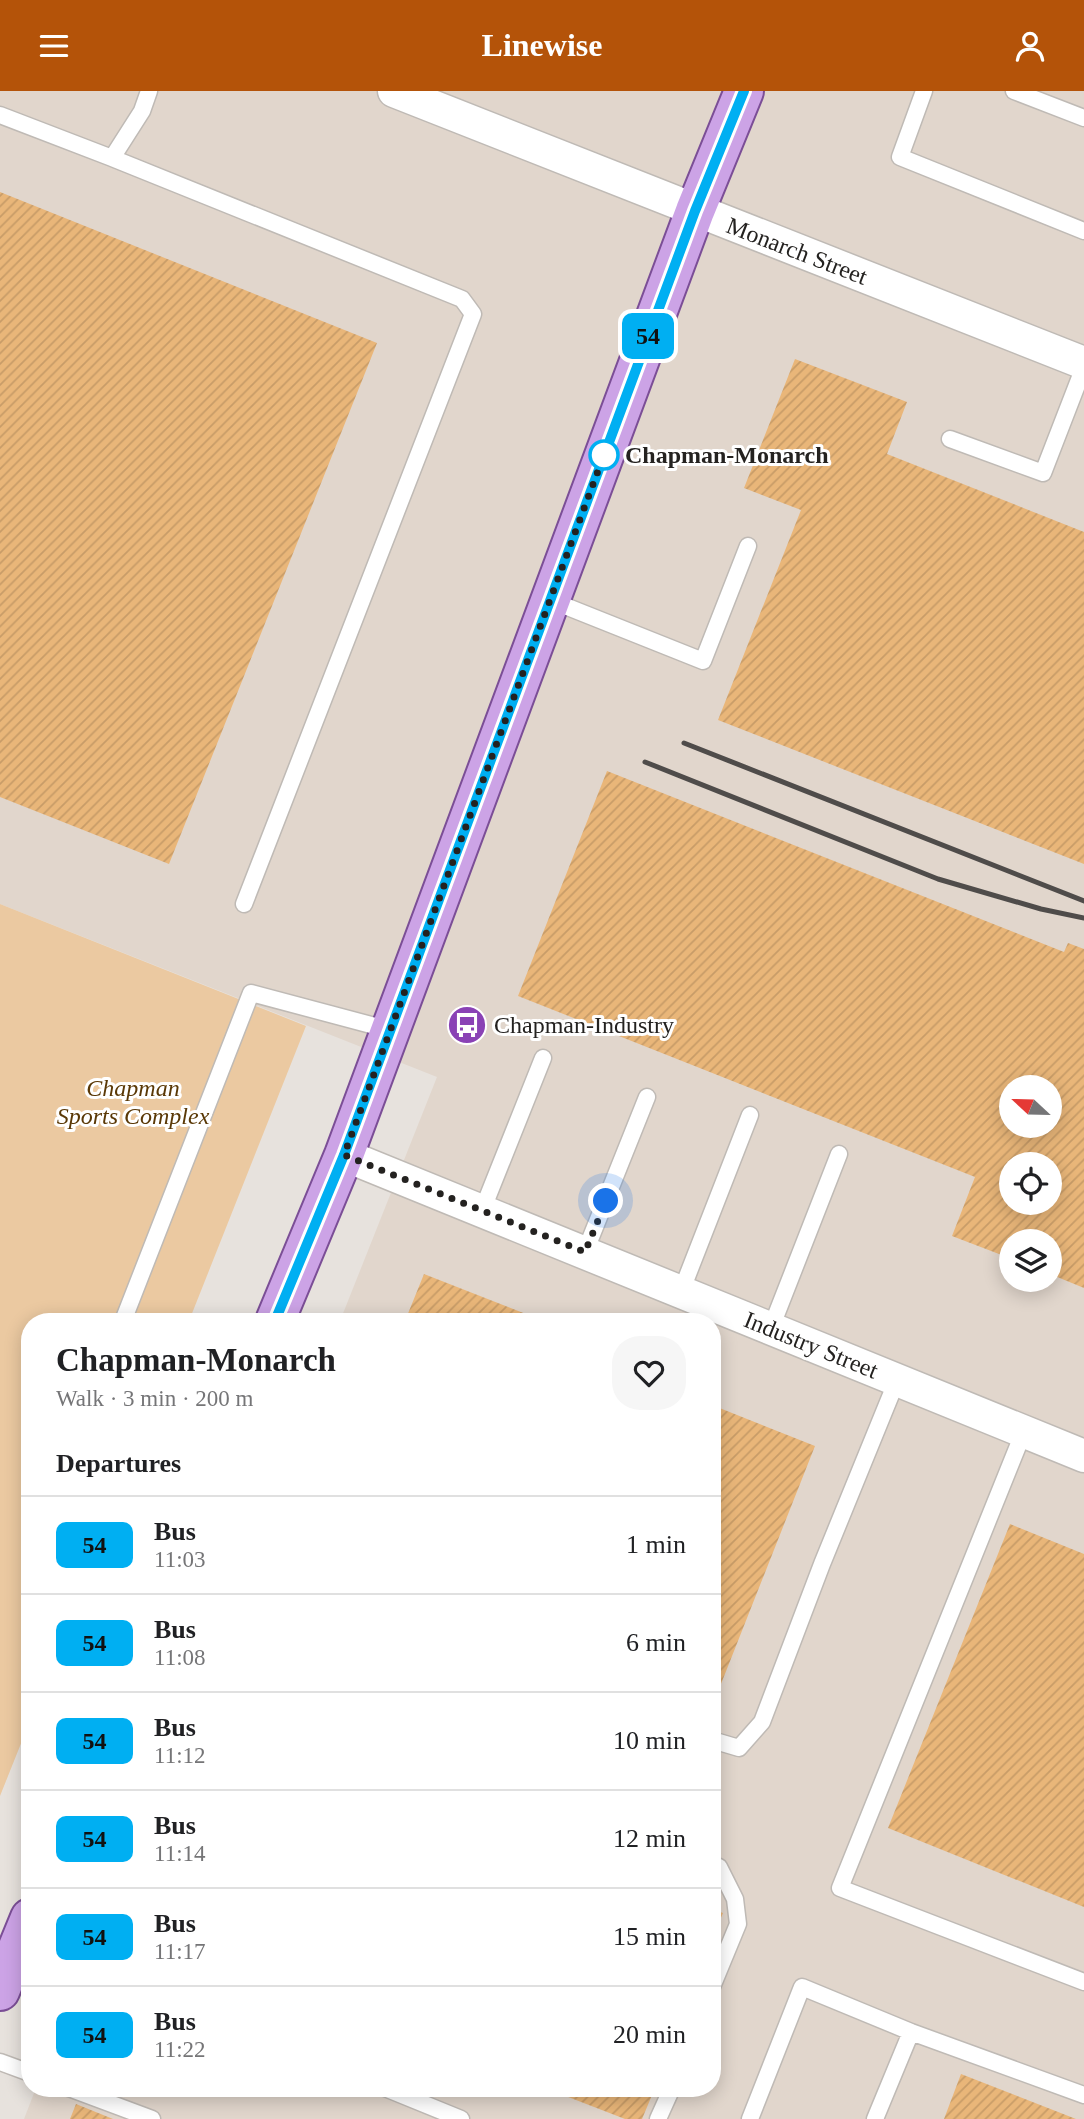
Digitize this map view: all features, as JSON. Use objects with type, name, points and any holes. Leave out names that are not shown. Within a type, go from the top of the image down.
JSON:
[{"type":"main road","points":[[278,1313],[344,1155],[695,211],[744,91]]},
{"type":"main road","points":[[0,1991],[21,1947]]},
{"type":"street","name":"Monarch Street","points":[[394,91],[1084,365]]},
{"type":"street","name":"Industry Street","points":[[344,1155],[1084,1456]]},
{"type":"lane","points":[[112,158],[142,111],[149,91]]},
{"type":"lane","points":[[924,91],[900,157],[1084,231]]},
{"type":"lane","points":[[1014,91],[1034,95],[1084,118]]},
{"type":"lane","points":[[0,115],[462,299],[473,314],[244,904]]},
{"type":"lane","points":[[950,439],[1043,473],[1084,365]]},
{"type":"lane","points":[[550,600],[703,661],[748,546]]},
{"type":"lane","points":[[126,1313],[251,993],[390,1030]]},
{"type":"lane","points":[[482,1211],[543,1058]]},
{"type":"lane","points":[[585,1252],[647,1097]]},
{"type":"lane","points":[[681,1292],[750,1115]]},
{"type":"lane","points":[[771,1328],[839,1154]]},
{"type":"lane","points":[[721,1743],[739,1748],[762,1722],[822,1564],[897,1380]]},
{"type":"lane","points":[[1024,1431],[840,1888],[1084,1982]]},
{"type":"lane","points":[[721,1871],[735,1899],[737,1924],[721,1964]]},
{"type":"lane","points":[[750,2119],[802,1987],[911,2032],[1084,2095]]},
{"type":"lane","points":[[875,2119],[911,2032]]},
{"type":"lane","points":[[0,2062],[21,2070]]},
{"type":"lane","points":[[93,2097],[152,2119]]},
{"type":"lane","points":[[406,2097],[461,2119]]},
{"type":"lane","points":[[658,2119],[668,2097]]},
{"type":"shaded area","points":[[0,91],[1084,91],[1084,2119],[24,2119],[33,2097],[721,2097],[721,1313],[343,1313],[437,1077],[0,904]]},
{"type":"green space","name":"Chapman Sports Complex","points":[[0,904],[306,1026],[192,1313],[21,1313],[21,1744],[0,1796]]},
{"type":"building","points":[[0,192],[377,343],[169,864],[0,797]]},
{"type":"building","points":[[795,359],[907,402],[887,454],[1084,532],[1084,864],[718,720],[801,510],[744,488]]},
{"type":"building","points":[[607,771],[1064,952],[1068,943],[1084,949],[1084,1288],[1062,1279],[1062,1229],[999,1229],[999,1254],[952,1236],[975,1177],[518,996]]},
{"type":"building","points":[[424,1274],[524,1313],[408,1313]]},
{"type":"building","points":[[721,1409],[815,1446],[721,1684]]},
{"type":"building","points":[[1010,1524],[1084,1554],[1084,1907],[888,1828]]},
{"type":"building","points":[[961,2074],[1076,2119],[944,2119]]},
{"type":"building","points":[[568,2097],[651,2097],[642,2119],[625,2119]]},
{"type":"building","points":[[76,2104],[113,2119],[70,2119]]},
{"type":"railway","points":[[684,743],[1084,901]]},
{"type":"railway","points":[[645,762],[938,879],[1041,909],[1084,918]]},
{"type":"bus line","name":"54","points":[[278,1313],[344,1155],[695,211],[744,91]]},
{"type":"place","name":"Chapman-Monarch","points":[[604,455]]},
{"type":"place","name":"Chapman-Industry","points":[[467,1025]]},
{"type":"route","points":[[604,455],[605,452],[344,1155],[585,1252],[606,1201]]}]
